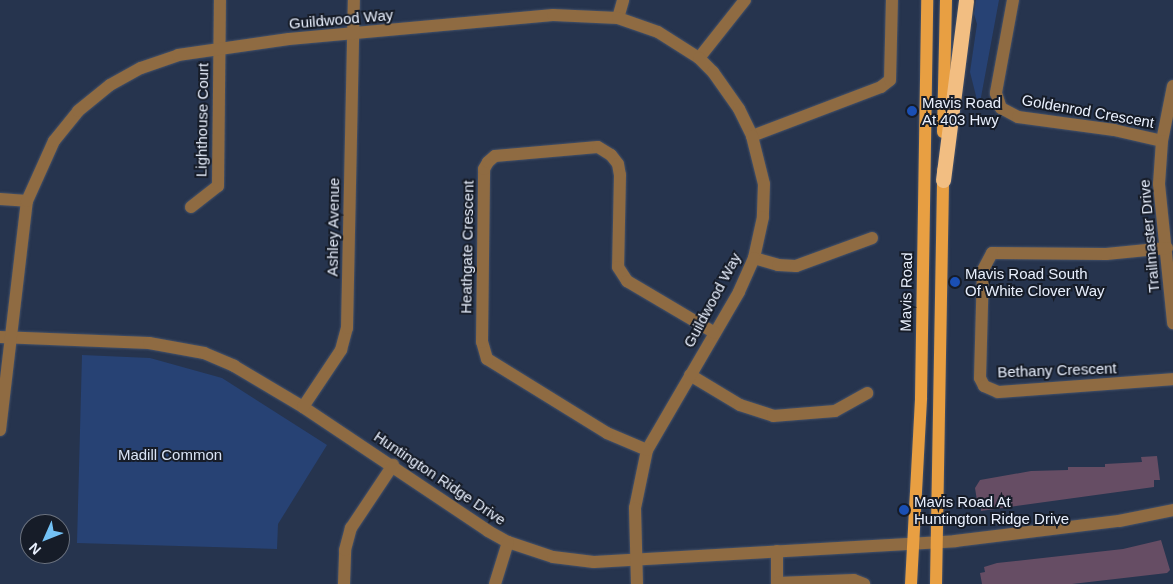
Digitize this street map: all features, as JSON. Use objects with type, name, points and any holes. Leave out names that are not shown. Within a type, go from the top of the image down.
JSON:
[{"type":"highway","points":[[942,180],[966,0]]},
{"type":"main road","name":"Mavis Road","points":[[911,584],[921,398],[927,0]]},
{"type":"main road","points":[[936,584],[946,0]]},
{"type":"street","points":[[219,49],[220,0]]},
{"type":"street","name":"Ashley Avenue","points":[[303,407],[341,350],[347,328],[354,0]]},
{"type":"street","points":[[618,18],[623,0]]},
{"type":"street","points":[[699,58],[745,0]]},
{"type":"street","points":[[752,136],[881,87],[890,80],[892,0]]},
{"type":"street","name":"Goldenrod Crescent","points":[[1013,0],[996,93],[1001,108],[1018,117],[1114,130],[1162,141]]},
{"type":"street","name":"Guildwood Way","points":[[0,430],[5,337],[27,201],[54,141],[78,112],[110,85],[142,68],[178,55],[219,49],[553,15],[618,18],[658,32],[699,58],[725,86],[752,136],[764,184],[763,217],[754,258],[714,333],[647,450],[635,508],[637,584]]},
{"type":"street","name":"Lighthouse Court","points":[[191,207],[218,186],[219,49]]},
{"type":"street","name":"Trailmaster Drive","points":[[1173,86],[1162,141],[1159,184],[1167,248],[1173,323]]},
{"type":"street","name":"Heathgate Crescent","points":[[647,450],[606,433],[486,359],[482,342],[484,170],[488,162],[496,156],[598,147],[611,155],[618,164],[620,175],[618,267],[626,281],[714,333]]},
{"type":"street","points":[[0,199],[27,201]]},
{"type":"street","points":[[754,258],[778,266],[796,266],[872,238]]},
{"type":"street","name":"Bethany Crescent","points":[[1167,248],[1106,254],[992,253],[983,270],[980,378],[984,386],[998,392],[1173,379]]},
{"type":"street","name":"Huntington Ridge Drive","points":[[5,337],[149,343],[204,353],[234,366],[303,407],[508,542],[553,557],[594,562],[936,542],[1119,521],[1173,510]]},
{"type":"street","points":[[690,375],[740,405],[773,416],[835,411],[867,393]]},
{"type":"street","points":[[344,584],[345,550],[351,528],[393,465]]},
{"type":"street","points":[[495,584],[508,542]]},
{"type":"street","points":[[777,551],[777,584],[854,580],[864,584]]},
{"type":"green space","points":[[976,0],[999,0],[979,108],[970,72],[977,24],[974,14]]},
{"type":"green space","name":"Madill Common","points":[[82,355],[150,358],[222,378],[327,445],[278,524],[277,549],[77,543]]},
{"type":"building","points":[[1157,456],[1160,480],[1154,480],[1154,487],[981,511],[981,506],[978,507],[975,488],[980,480],[1031,471],[1068,470],[1068,467],[1105,467],[1105,464],[1142,462],[1141,457]]},
{"type":"building","points":[[1161,540],[1170,570],[1167,573],[1072,584],[982,584],[980,573],[985,572],[984,567],[997,563],[1123,549]]},
{"type":"place","name":"Mavis Road At 403 Hwy","points":[[912,111]]},
{"type":"place","name":"Mavis Road South Of White Clover Way","points":[[955,282]]},
{"type":"place","name":"Mavis Road At Huntington Ridge Drive","points":[[904,510]]}]
